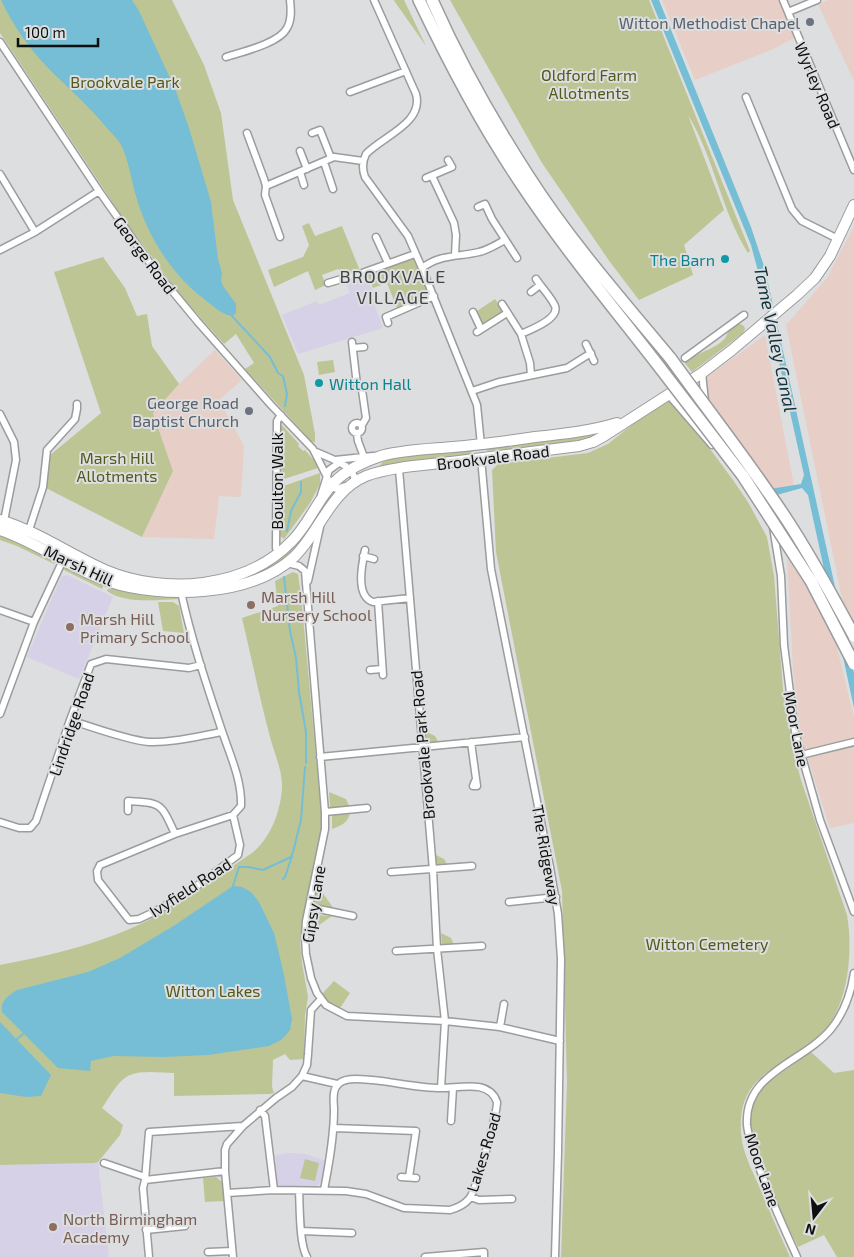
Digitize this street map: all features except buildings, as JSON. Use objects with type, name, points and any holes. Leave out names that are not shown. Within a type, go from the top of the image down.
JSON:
[{"type":"highway","points":[[419,0],[473,106],[519,182],[561,242],[743,476],[811,581],[854,664]]},
{"type":"highway","points":[[432,0],[450,40],[475,87],[529,177],[570,234],[671,359],[752,470],[788,522],[821,576],[854,636]]},
{"type":"main road","points":[[838,239],[852,216],[854,205]]},
{"type":"main road","name":"Brookvale Road","points":[[355,482],[376,473],[399,469],[579,446],[593,442],[702,373],[732,350],[815,278],[830,256],[838,239]]},
{"type":"main road","name":"Brookvale Road","points":[[351,469],[380,456],[604,427],[625,421]]},
{"type":"main road","points":[[480,444],[481,458]]},
{"type":"main road","name":"Marsh Hill","points":[[1,523],[29,530],[104,569],[132,579],[161,584],[199,583],[221,579],[260,567],[277,555],[294,539],[331,485],[351,469]]},
{"type":"main road","name":"Marsh Hill","points":[[1,523],[63,560],[94,575],[129,587],[181,592],[209,590],[242,584],[266,576],[286,563],[301,550],[336,499],[355,482]]},
{"type":"main road","points":[[63,560],[67,549]]},
{"type":"street","points":[[226,57],[275,39],[283,34],[288,26],[290,0]]},
{"type":"street","points":[[374,0],[416,94],[418,104],[412,119],[366,154],[363,161],[365,177],[408,236],[414,254],[422,268],[477,405],[480,444]]},
{"type":"street","name":"Wyrley Road","points":[[783,0],[854,170]]},
{"type":"street","points":[[788,12],[817,0]]},
{"type":"street","name":"George Road","points":[[0,42],[99,191],[169,288],[314,451],[331,485]]},
{"type":"street","points":[[350,92],[406,71]]},
{"type":"street","points":[[746,96],[792,209],[802,220],[838,239]]},
{"type":"street","points":[[312,133],[320,130],[332,158]]},
{"type":"street","points":[[247,134],[266,186],[265,195],[280,237]]},
{"type":"street","points":[[300,151],[307,169]]},
{"type":"street","points":[[266,186],[332,158],[338,157],[363,161]]},
{"type":"street","points":[[448,160],[452,167],[429,177],[454,222],[456,235],[455,255]]},
{"type":"street","points":[[324,162],[333,189]]},
{"type":"street","points":[[300,172],[304,185]]},
{"type":"street","points":[[0,174],[34,232]]},
{"type":"street","points":[[0,250],[34,232],[99,191]]},
{"type":"street","points":[[478,207],[485,204],[492,220],[517,258]]},
{"type":"street","points":[[376,237],[388,263]]},
{"type":"street","points":[[422,268],[438,258],[481,252],[505,240]]},
{"type":"street","points":[[328,283],[414,254]]},
{"type":"street","points":[[521,334],[549,320],[554,315],[555,306],[538,282],[531,292]]},
{"type":"street","points":[[388,323],[386,317],[434,296]]},
{"type":"street","points":[[502,304],[521,334],[530,364],[531,375]]},
{"type":"street","points":[[473,312],[479,330],[507,313]]},
{"type":"street","points":[[685,358],[744,315]]},
{"type":"street","points":[[586,344],[594,361]]},
{"type":"street","points":[[364,347],[353,345],[357,385],[362,390],[366,418],[362,425],[362,430],[357,434],[364,457]]},
{"type":"street","points":[[472,391],[485,385],[567,368],[591,353]]},
{"type":"street","name":"Moor Lane","points":[[702,373],[704,396],[709,415],[766,497],[771,515],[780,576],[782,629],[795,732],[820,820],[854,912]]},
{"type":"street","name":"Moor Lane","points":[[668,394],[714,446],[748,489],[765,517],[774,539]]},
{"type":"street","points":[[29,530],[43,487],[47,450],[75,419],[76,404]]},
{"type":"street","points":[[0,414],[14,442],[16,460],[1,523]]},
{"type":"street","name":"Boulton Walk","points":[[276,548],[277,421],[281,415]]},
{"type":"street","name":"George Road","points":[[314,451],[351,469]]},
{"type":"street","points":[[312,514],[324,488],[326,475],[337,462],[380,456]]},
{"type":"street","name":"The Ridgeway","points":[[481,458],[491,569],[556,897],[561,960],[555,1257]]},
{"type":"street","points":[[331,485],[336,489],[355,482],[354,472],[351,469]]},
{"type":"street","name":"Brookvale Park Road","points":[[399,469],[433,870],[437,949],[445,1020],[441,1088]]},
{"type":"street","name":"Gipsy Lane","points":[[306,590],[320,523]]},
{"type":"street","points":[[374,559],[364,553],[361,571],[364,593],[370,601],[378,602],[410,598]]},
{"type":"street","points":[[0,714],[34,622],[63,560]]},
{"type":"street","name":"Gipsy Lane","points":[[286,563],[300,566],[305,571],[326,812],[325,829],[306,921],[306,954],[314,986],[321,999]]},
{"type":"street","points":[[181,592],[200,665],[232,757],[240,789],[241,806],[233,815]]},
{"type":"street","points":[[370,670],[382,672],[378,602]]},
{"type":"street","points":[[0,610],[34,622]]},
{"type":"street","name":"Lindridge Road","points":[[0,822],[19,828],[30,828],[36,821],[91,664],[106,659],[188,668],[200,665]]},
{"type":"street","points":[[70,720],[148,742],[222,732]]},
{"type":"street","points":[[320,757],[525,737]]},
{"type":"street","points":[[472,742],[475,781]]},
{"type":"street","points":[[801,755],[854,742]]},
{"type":"street","points":[[128,811],[128,801],[158,805],[165,811],[175,834]]},
{"type":"street","points":[[326,812],[367,808]]},
{"type":"street","name":"Ivyfield Road","points":[[233,815],[240,845],[236,859],[190,891],[156,911],[139,919],[129,920],[98,880],[97,871],[100,865],[175,834],[233,815]]},
{"type":"street","points":[[391,872],[472,866]]},
{"type":"street","points":[[509,902],[556,897]]},
{"type":"street","points":[[309,907],[353,916]]},
{"type":"street","points":[[396,951],[482,946]]},
{"type":"street","name":"Moor Lane","points":[[797,1257],[767,1191],[747,1126],[750,1101],[761,1083],[802,1054],[830,1030],[843,1010],[854,973]]},
{"type":"street","points":[[208,1252],[233,1254],[225,1171],[225,1150],[227,1144],[260,1110],[292,1087],[302,1076],[307,1064],[311,1010],[321,999],[333,1010],[347,1016],[445,1020],[500,1027],[560,1041]]},
{"type":"street","points":[[500,1027],[504,1004]]},
{"type":"street","points":[[302,1076],[337,1084],[334,1092],[334,1128],[324,1190]]},
{"type":"street","name":"Lakes Road","points":[[227,1193],[274,1190],[324,1190],[366,1194],[404,1208],[450,1210],[465,1203],[471,1197],[497,1102],[494,1094],[483,1086],[427,1088],[354,1079],[337,1084]]},
{"type":"street","points":[[451,1121],[453,1088]]},
{"type":"street","points":[[260,1110],[265,1116],[274,1190]]},
{"type":"street","points":[[149,1257],[143,1188],[149,1132],[243,1126]]},
{"type":"street","points":[[334,1128],[416,1131],[413,1177],[401,1178]]},
{"type":"street","points":[[104,1163],[145,1178],[225,1171]]},
{"type":"street","points":[[299,1191],[301,1231],[306,1257]]},
{"type":"street","points":[[471,1197],[479,1200],[512,1199]]},
{"type":"street","points":[[146,1230],[185,1226]]},
{"type":"street","points":[[301,1231],[352,1233]]},
{"type":"street","points":[[425,1257],[484,1252],[484,1257]]},
{"type":"shaded area","points":[[662,0],[781,0],[796,37],[771,50],[695,80]]},
{"type":"shaded area","points":[[828,0],[854,0],[854,81],[818,4]]},
{"type":"shaded area","points":[[854,226],[854,621],[843,603],[786,325],[827,278]]},
{"type":"shaded area","points":[[367,275],[376,300],[373,301],[383,328],[298,354],[282,315],[317,301],[319,305],[350,293],[346,284]]},
{"type":"shaded area","points":[[765,335],[794,486],[771,492],[711,407],[707,377]]},
{"type":"shaded area","points":[[215,350],[242,380],[219,400],[244,446],[241,497],[219,496],[214,539],[142,537],[173,471],[153,412]]},
{"type":"shaded area","points":[[787,558],[811,593],[836,643],[854,718],[854,823],[830,828],[801,737],[793,669]]},
{"type":"shaded area","name":"Marsh Hill Primary School","points":[[67,575],[113,597],[79,679],[27,657],[61,577]]},
{"type":"shaded area","points":[[289,1153],[306,1154],[328,1162],[324,1180],[316,1186],[277,1185],[275,1155]]},
{"type":"shaded area","name":"North Birmingham Academy","points":[[98,1162],[109,1257],[0,1257],[0,1165]]},
{"type":"green space","name":"Brookvale Park","points":[[0,0],[172,0],[204,65],[221,113],[233,200],[304,375],[315,442],[312,442],[245,369],[254,363],[236,334],[224,344],[181,296],[125,221],[0,33]]},
{"type":"green space","points":[[394,0],[404,0],[426,46],[395,2]]},
{"type":"green space","name":"Oldford Farm Allotments","points":[[450,0],[649,0],[750,251],[748,253],[731,219],[705,148],[688,115],[724,210],[684,245],[693,275],[639,300],[610,262],[542,163]]},
{"type":"green space","points":[[309,223],[315,236],[342,226],[360,271],[347,274],[338,269],[322,275],[326,285],[315,290],[308,271],[274,287],[268,270],[303,257],[309,245],[302,226]]},
{"type":"green space","name":"Marsh Hill Allotments","points":[[103,257],[125,288],[137,316],[147,314],[152,346],[179,384],[153,413],[173,471],[142,537],[46,488],[49,456],[101,413],[54,272]]},
{"type":"green space","points":[[413,257],[430,295],[397,308],[387,283],[373,288],[367,275]]},
{"type":"green space","points":[[495,299],[503,313],[485,324],[482,322],[477,311]]},
{"type":"green space","points":[[738,323],[744,326],[743,333],[692,372],[684,362],[719,343],[728,331]]},
{"type":"green space","points":[[333,360],[335,372],[319,375],[317,362]]},
{"type":"green space","name":"Witton Cemetery","points":[[668,396],[682,411],[733,480],[748,502],[767,537],[774,576],[783,689],[793,750],[801,780],[847,915],[849,929],[847,976],[839,1006],[832,1019],[818,1037],[759,1079],[745,1100],[741,1115],[741,1133],[745,1153],[790,1257],[561,1257],[567,1082],[562,891],[496,552],[492,470],[498,464],[588,453],[608,444]]},
{"type":"green space","points":[[281,424],[299,444],[298,446],[303,451],[305,450],[317,464],[318,468],[281,480]]},
{"type":"green space","points":[[603,432],[586,440],[546,446],[487,451],[487,447]]},
{"type":"green space","points":[[472,450],[471,455],[379,467],[385,458],[432,452]]},
{"type":"green space","points":[[320,473],[320,484],[310,503],[284,539],[280,536],[281,487]]},
{"type":"green space","points":[[331,489],[337,493],[295,551],[266,571],[265,568],[256,571],[276,559]]},
{"type":"green space","points":[[0,535],[34,548],[55,561],[54,564],[0,540]]},
{"type":"green space","points":[[69,567],[104,584],[102,589],[62,569]]},
{"type":"green space","name":"Witton Lakes","points":[[293,572],[298,574],[301,595],[321,811],[321,830],[300,942],[308,997],[305,1015],[304,1059],[290,1060],[285,1054],[273,1060],[272,1087],[274,1093],[270,1094],[174,1096],[174,1073],[135,1073],[126,1077],[118,1085],[102,1108],[123,1125],[120,1135],[98,1162],[0,1165],[0,965],[40,957],[100,940],[156,916],[181,902],[252,853],[259,847],[273,824],[279,807],[282,782],[242,618],[278,606],[275,581]]},
{"type":"green space","points":[[108,589],[125,589],[177,596],[178,599],[132,600],[114,595],[107,591]]},
{"type":"green space","points":[[158,602],[173,602],[179,606],[184,633],[163,631]]},
{"type":"green space","points":[[425,731],[435,736],[439,743],[426,743]]},
{"type":"green space","points":[[329,792],[346,799],[350,808],[334,809],[330,807]]},
{"type":"green space","points":[[350,812],[344,823],[332,829],[332,814]]},
{"type":"green space","points":[[434,854],[444,859],[448,866],[435,865]]},
{"type":"green space","points":[[316,889],[320,889],[334,909],[315,905],[313,901]]},
{"type":"green space","points":[[315,915],[332,916],[312,930],[312,921]]},
{"type":"green space","points":[[441,933],[451,938],[454,945],[442,945]]},
{"type":"green space","points":[[334,981],[350,993],[340,1008],[330,1003],[322,994]]},
{"type":"green space","points":[[811,1052],[834,1073],[854,1070],[854,1257],[837,1257],[824,1235],[798,1247],[771,1193],[750,1123],[754,1100],[766,1084]]},
{"type":"green space","points":[[305,1159],[319,1163],[315,1181],[300,1178]]},
{"type":"green space","points":[[216,1177],[222,1182],[224,1201],[205,1202],[203,1178]]},
{"type":"water","points":[[1,0],[132,0],[139,11],[176,91],[189,128],[211,202],[218,259],[222,273],[221,280],[236,304],[236,313],[232,316],[221,312],[204,299],[171,266],[154,239],[141,211],[126,157],[120,143],[95,114],[32,50],[18,31]]},
{"type":"water","name":"Tame Valley Canal","points":[[651,0],[659,0],[751,227],[765,269],[854,673],[854,708],[808,495],[802,488],[773,496],[770,489],[801,484],[804,475],[763,290],[751,245]]},
{"type":"water","name":"Witton Lakes","points":[[233,886],[242,887],[251,892],[259,902],[274,933],[292,1019],[290,1030],[281,1040],[269,1046],[208,1055],[164,1057],[113,1056],[91,1061],[90,1071],[58,1068],[2,1012],[3,1002],[17,990],[88,972],[120,958],[175,925]]},
{"type":"water","points":[[0,1022],[51,1075],[41,1096],[26,1097],[0,1093]]},
{"type":"waterway","points":[[232,316],[270,357],[278,373],[283,376],[287,394],[285,406]]},
{"type":"waterway","points":[[287,531],[291,511],[301,492],[301,482]]},
{"type":"waterway","points":[[284,577],[290,631],[296,658],[299,692],[306,732],[306,763]]},
{"type":"waterway","points":[[233,886],[239,867],[263,870],[291,857],[301,820],[305,767]]},
{"type":"waterway","points":[[283,879],[292,856]]},
{"type":"waterway","points":[[17,1039],[23,1034]]},
{"type":"place","name":"Witton Methodist Chapel","points":[[810,22]]},
{"type":"place","name":"The Barn","points":[[725,259]]},
{"type":"place","name":"Witton Hall","points":[[319,383]]},
{"type":"place","name":"George Road Baptist Church","points":[[249,411]]},
{"type":"place","name":"Marsh Hill Nursery School","points":[[251,605]]},
{"type":"place","name":"Marsh Hill Primary School","points":[[70,627]]},
{"type":"place","name":"North Birmingham Academy","points":[[53,1227]]},
{"type":"district","name":"BROOKVALE VILLAGE","points":[[393,286]]}]
